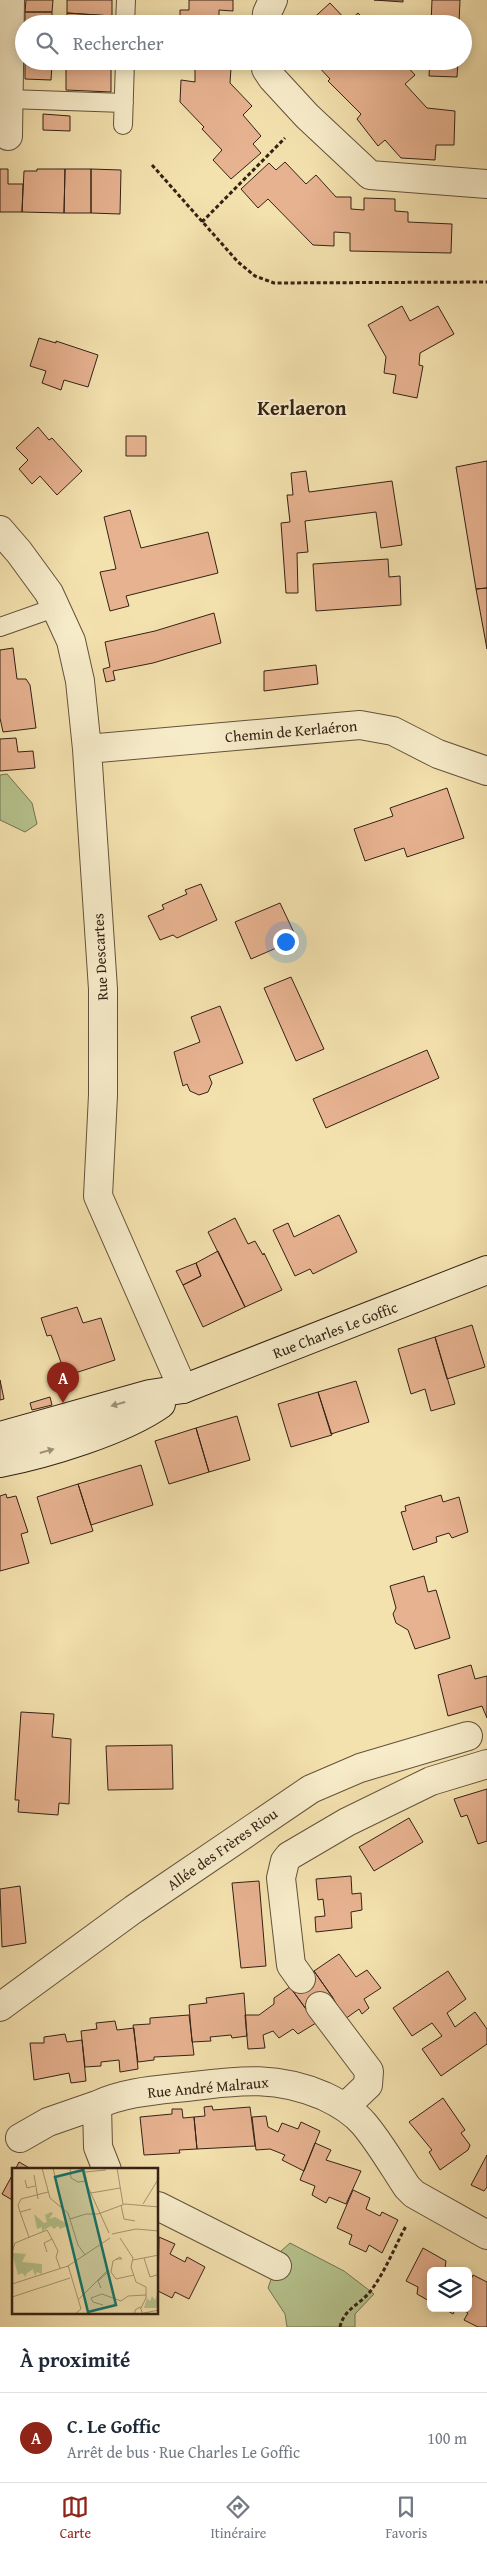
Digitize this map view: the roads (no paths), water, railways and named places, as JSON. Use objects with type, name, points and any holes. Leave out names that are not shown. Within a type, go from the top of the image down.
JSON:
[{"type":"street","points":[[8,136],[10,0]]},
{"type":"street","points":[[267,15],[273,0]]},
{"type":"street","points":[[267,70],[307,116],[370,175],[487,184]]},
{"type":"street","name":"Rue Descartes","points":[[0,530],[40,578],[56,607],[71,642],[80,681],[87,749],[103,998],[103,1085],[98,1196],[183,1389]]},
{"type":"street","name":"Chemin de Kerlaéron","points":[[87,749],[360,725],[393,731],[438,754],[487,771]]},
{"type":"street","name":"Rue Charles Le Goffic","points":[[0,1463],[60,1447],[110,1429],[156,1407],[183,1389],[487,1270]]},
{"type":"street","name":"Rue Charles Le Goffic","points":[[0,1436],[150,1394],[183,1389]]},
{"type":"street","name":"Allée des Frères Riou","points":[[0,2007],[134,1909],[311,1789],[360,1768],[468,1736]]},
{"type":"street","points":[[301,1979],[291,1965],[281,1878],[285,1861],[289,1856],[347,1822],[431,1781],[487,1764]]},
{"type":"street","points":[[320,2006],[369,2071],[368,2085],[345,2108]]},
{"type":"street","name":"Rue André Malraux","points":[[20,2138],[48,2122],[110,2099],[153,2090],[260,2081],[296,2085],[345,2108],[363,2123],[407,2187],[421,2199],[487,2235]]},
{"type":"street","points":[[97,2105],[98,2147],[106,2168]]},
{"type":"street","points":[[159,2207],[277,2266]]},
{"type":"lane","points":[[126,0],[126,15]]},
{"type":"lane","points":[[123,125],[125,70]]},
{"type":"lane","points":[[9,99],[124,103]]},
{"type":"lane","points":[[0,627],[56,607]]},
{"type":"place","name":"C. Le Goffic","points":[[63,1403]]},
{"type":"district","name":"Kerlaeron","points":[[302,407]]}]
